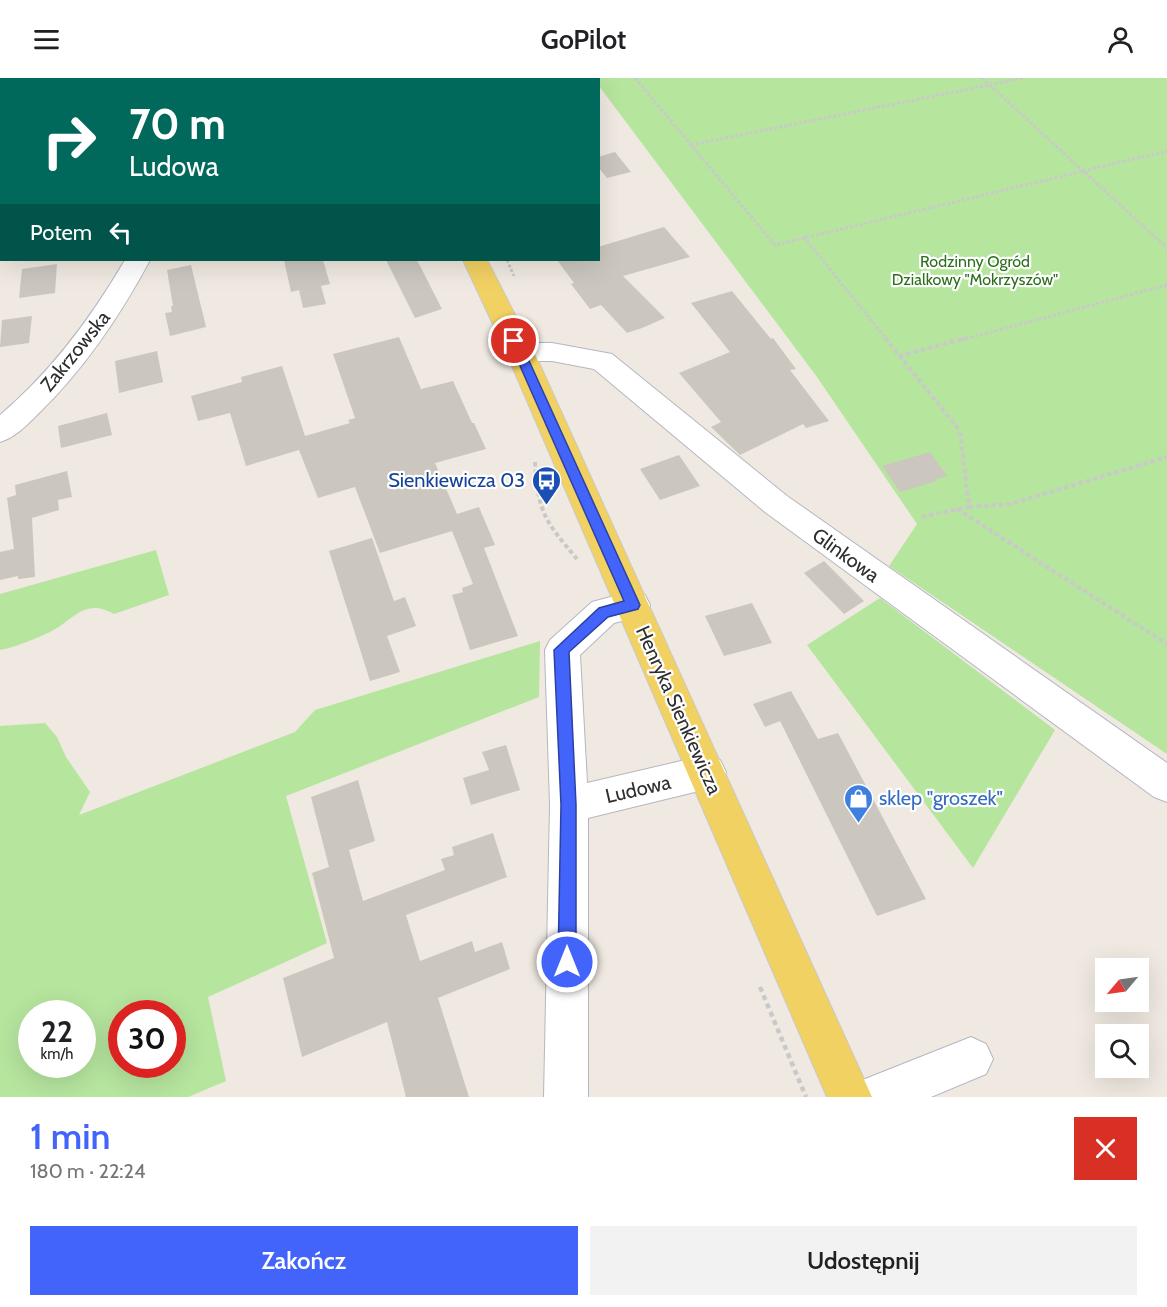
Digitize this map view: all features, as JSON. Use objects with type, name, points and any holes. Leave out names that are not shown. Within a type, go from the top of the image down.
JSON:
[{"type":"main road","name":"Henryka Sienkiewicza","points":[[475,261],[520,352],[850,1097]]},
{"type":"street","name":"Zakrzowska","points":[[0,431],[57,378],[94,333],[119,295],[136,261]]},
{"type":"street","name":"Glinkowa","points":[[520,352],[552,352],[602,361],[776,504],[1167,785]]},
{"type":"street","points":[[566,1097],[568,805],[562,650],[604,612],[633,605]]},
{"type":"street","name":"Ludowa","points":[[568,805],[707,772]]},
{"type":"street","points":[[876,1097],[971,1059]]},
{"type":"path","points":[[635,78],[775,245],[1167,151]]},
{"type":"path","points":[[982,78],[1167,248]]},
{"type":"path","points":[[691,145],[1023,78]]},
{"type":"path","points":[[804,237],[960,431],[969,507]]},
{"type":"path","points":[[899,356],[1167,285]]},
{"type":"path","points":[[921,517],[969,507],[1010,504],[1167,457]]},
{"type":"path","points":[[957,509],[1167,644]]},
{"type":"green space","name":"Rodzinny Ogród Dzialkowy \"Mokrzyszów\"","points":[[600,78],[1167,78],[1167,754],[889,566],[917,524],[817,377],[600,87]]},
{"type":"green space","points":[[156,550],[169,595],[114,614],[104,609],[87,609],[50,632],[0,650],[0,594]]},
{"type":"green space","points":[[880,598],[1055,730],[973,868],[807,645]]},
{"type":"green space","points":[[540,641],[539,697],[286,796],[327,943],[208,997],[226,1081],[188,1097],[0,1097],[0,726],[45,723],[57,737],[66,757],[90,792],[79,815],[295,732],[315,710]]},
{"type":"building","points":[[615,152],[631,172],[607,178],[600,169],[600,156]]},
{"type":"building","points":[[664,227],[690,257],[623,276],[665,318],[627,333],[601,305],[590,309],[571,284],[574,283],[558,261],[600,261],[600,246]]},
{"type":"building","points":[[284,261],[323,261],[330,284],[321,286],[326,304],[303,308],[299,290],[291,292]]},
{"type":"building","points":[[386,261],[418,261],[442,309],[415,318]]},
{"type":"building","points":[[57,264],[55,293],[19,298],[22,269]]},
{"type":"building","points":[[191,265],[206,327],[170,336],[165,313],[172,312],[171,306],[173,306],[167,270]]},
{"type":"building","points":[[732,291],[771,339],[773,338],[796,369],[790,370],[829,421],[806,428],[803,424],[740,455],[711,427],[721,422],[679,373],[730,352],[691,303]]},
{"type":"building","points":[[32,316],[29,343],[0,347],[2,320]]},
{"type":"building","points":[[399,337],[421,389],[453,381],[486,449],[435,463],[457,514],[479,507],[495,545],[484,548],[518,636],[470,650],[452,595],[463,592],[462,588],[473,584],[452,531],[380,553],[355,487],[318,498],[299,450],[246,466],[230,413],[198,421],[191,396],[242,382],[241,377],[282,366],[305,436],[350,423],[348,420],[355,418],[333,354]]},
{"type":"building","points":[[157,351],[163,382],[119,393],[115,361]]},
{"type":"building","points":[[107,413],[112,435],[61,448],[58,426]]},
{"type":"building","points":[[930,452],[947,476],[900,492],[882,466]]},
{"type":"building","points":[[679,455],[700,486],[660,500],[640,469]]},
{"type":"building","points":[[67,471],[72,497],[58,500],[59,510],[32,518],[35,577],[18,579],[18,576],[0,580],[0,552],[14,549],[7,498],[16,495],[15,485]]},
{"type":"building","points":[[372,538],[394,601],[405,597],[416,626],[387,636],[400,672],[370,681],[329,551]]},
{"type":"building","points":[[824,561],[864,601],[844,614],[804,573]]},
{"type":"building","points":[[752,603],[772,643],[724,656],[705,616]]},
{"type":"building","name":"sklep \"groszek\"","points":[[791,691],[818,739],[838,733],[926,899],[877,916],[780,721],[765,727],[753,704]]},
{"type":"building","points":[[506,745],[520,790],[471,805],[463,778],[489,770],[482,752]]},
{"type":"building","points":[[358,780],[375,841],[349,850],[363,901],[445,870],[441,859],[454,855],[452,847],[493,833],[507,877],[406,915],[420,961],[472,941],[475,952],[502,942],[510,969],[438,998],[469,1097],[406,1097],[387,1022],[302,1057],[283,978],[334,958],[312,873],[329,867],[311,797]]},
{"type":"place","name":"Sienkiewicza 03","points":[[546,506]]},
{"type":"place","name":"sklep \"groszek\"","points":[[858,824]]},
{"type":"route","points":[[514,341],[633,605],[604,612],[562,650],[568,805],[567,962]]}]
